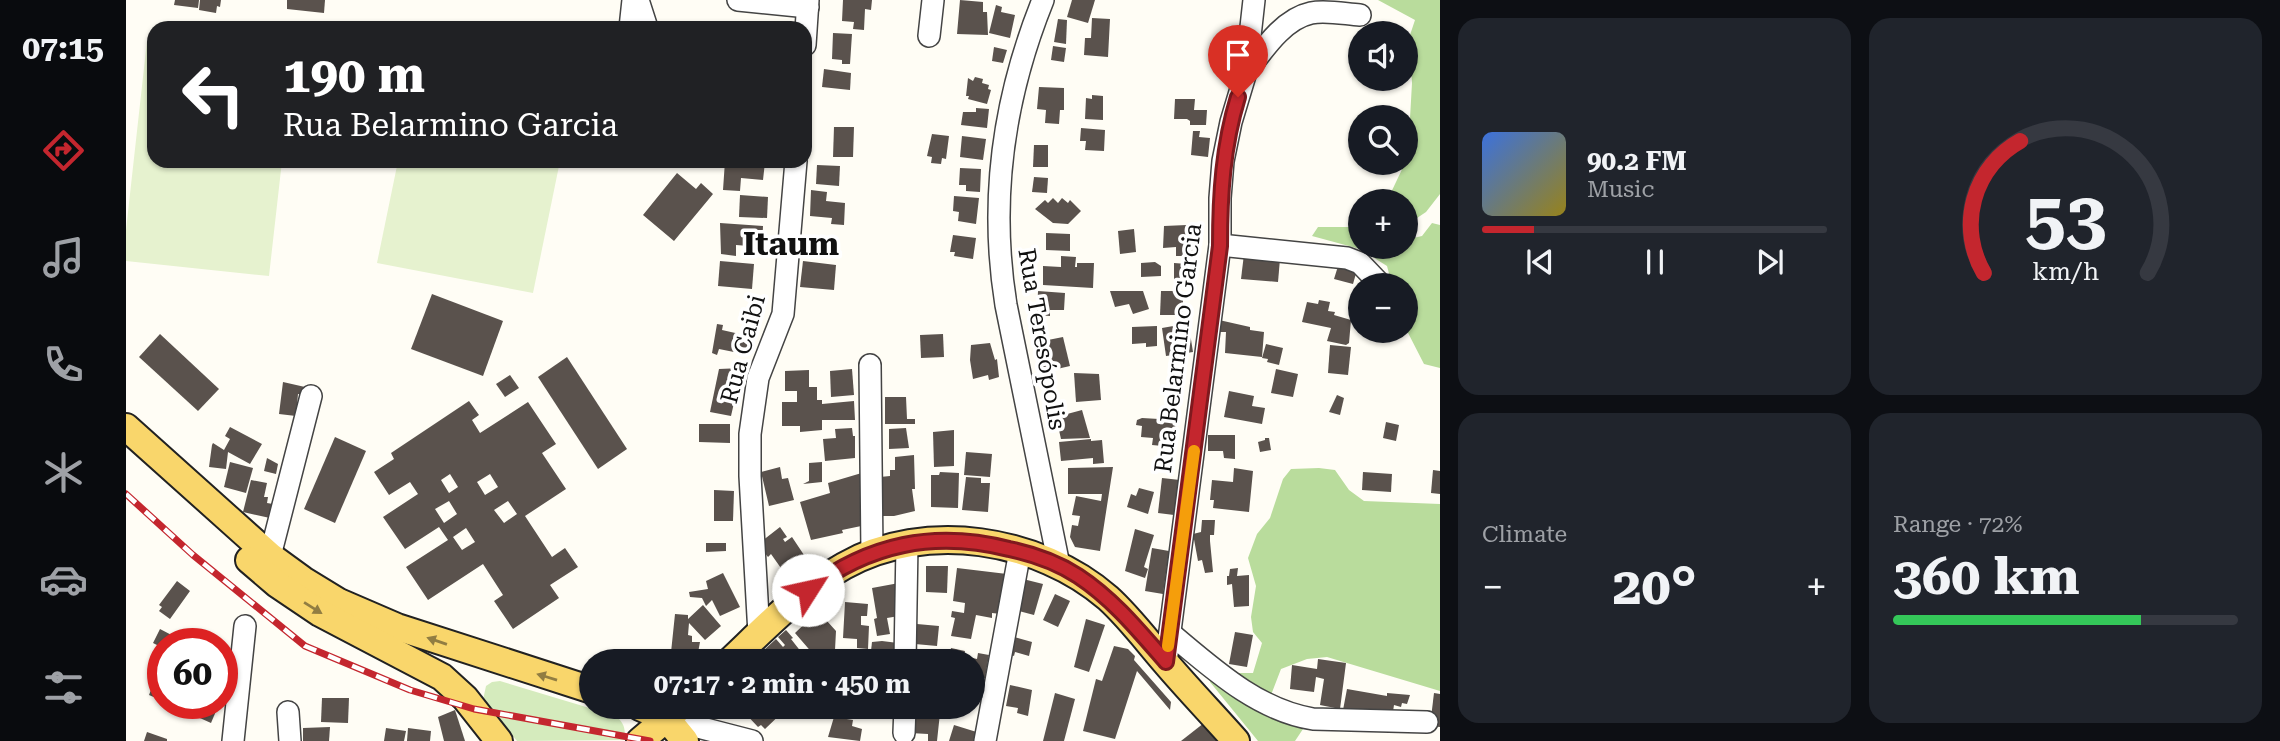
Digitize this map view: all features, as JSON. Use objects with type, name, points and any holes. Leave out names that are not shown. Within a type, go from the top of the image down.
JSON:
[{"type":"main road","points":[[126,427],[270,556],[303,580],[366,615],[502,663],[579,686]]},
{"type":"main road","points":[[126,448],[277,584],[343,626],[430,669],[450,682],[499,741]]},
{"type":"main road","points":[[743,649],[827,576],[847,564],[907,544],[948,540],[972,541],[1020,551],[1059,565],[1108,598],[1236,741]]},
{"type":"main road","points":[[465,698],[484,671],[502,663]]},
{"type":"main road","points":[[640,741],[667,719]]},
{"type":"main road","points":[[676,719],[685,741]]},
{"type":"street","points":[[632,21],[636,0]]},
{"type":"street","points":[[636,0],[644,21]]},
{"type":"street","points":[[738,0],[808,3],[807,21]]},
{"type":"street","points":[[929,36],[933,0]]},
{"type":"street","name":"Rua Teresópolis","points":[[1043,0],[1019,66],[1009,115],[997,229],[1006,305],[1059,565]]},
{"type":"street","name":"Rua Belarmino Garcia","points":[[1166,662],[1220,246],[1223,161],[1230,122],[1246,72],[1254,0]]},
{"type":"street","points":[[1246,72],[1267,44],[1299,17],[1313,12],[1360,15]]},
{"type":"street","name":"Rua Caibi","points":[[759,634],[750,434],[758,378],[783,314],[795,168]]},
{"type":"street","points":[[1220,246],[1347,258],[1360,263],[1370,273]]},
{"type":"street","points":[[870,365],[872,554]]},
{"type":"street","points":[[270,556],[311,396]]},
{"type":"street","points":[[905,649],[907,544]]},
{"type":"street","points":[[985,741],[1020,551]]},
{"type":"street","points":[[233,741],[245,626]]},
{"type":"street","points":[[1170,633],[1211,667],[1255,698],[1296,716],[1313,719],[1427,722]]},
{"type":"street","points":[[288,712],[290,741]]},
{"type":"street","points":[[691,719],[752,741]]},
{"type":"street","points":[[904,733],[905,719]]},
{"type":"green space","points":[[1378,0],[1440,0],[1440,194],[1426,212],[1418,217],[1418,189],[1393,189],[1399,175],[1418,175],[1418,105],[1411,105],[1412,91],[1418,91],[1418,21]]},
{"type":"green space","points":[[147,41],[147,168],[281,168],[269,276],[126,261],[126,230]]},
{"type":"green space","points":[[397,168],[559,168],[533,293],[377,263]]},
{"type":"green space","points":[[1432,223],[1440,225],[1440,368],[1424,364],[1413,343],[1418,343],[1418,273],[1389,273],[1387,266],[1376,259],[1418,259],[1418,237],[1422,236]]},
{"type":"green space","points":[[1318,227],[1348,227],[1348,246],[1312,236]]},
{"type":"green space","points":[[1291,469],[1335,470],[1349,490],[1364,501],[1440,504],[1440,691],[1327,657],[1307,659],[1281,669],[1271,695],[1303,729],[1295,741],[1258,741],[1210,682],[1213,673],[1253,673],[1262,643],[1253,632],[1251,617],[1256,586],[1248,558],[1257,534],[1270,518],[1283,479]]},
{"type":"green space","points":[[500,681],[579,705],[579,719],[619,719],[624,726],[624,740],[517,741],[483,700],[486,686]]},
{"type":"building","points":[[175,0],[199,0],[198,8],[174,5]]},
{"type":"building","points":[[200,0],[221,0],[220,7],[217,6],[216,13],[199,10]]},
{"type":"building","points":[[287,0],[325,0],[324,13],[287,9]]},
{"type":"building","points":[[843,0],[872,0],[871,10],[865,9],[864,30],[853,29],[854,22],[842,21]]},
{"type":"building","points":[[960,0],[983,2],[983,12],[987,12],[988,35],[957,34]]},
{"type":"building","points":[[1072,0],[1095,0],[1088,23],[1067,17]]},
{"type":"building","points":[[996,5],[1002,7],[1001,12],[1015,15],[1010,38],[989,33]]},
{"type":"building","points":[[1092,18],[1110,19],[1108,57],[1084,55],[1085,38],[1091,38]]},
{"type":"building","points":[[1058,19],[1067,20],[1066,44],[1054,42]]},
{"type":"building","points":[[833,33],[852,34],[850,64],[842,64],[842,60],[832,59]]},
{"type":"building","points":[[1053,46],[1066,48],[1064,62],[1051,60]]},
{"type":"building","points":[[994,47],[1007,50],[1003,63],[992,61]]},
{"type":"building","points":[[824,69],[851,73],[850,90],[822,87]]},
{"type":"building","points":[[975,77],[983,79],[982,83],[989,85],[988,89],[991,90],[987,104],[966,96],[968,78],[973,81]]},
{"type":"building","points":[[1039,87],[1064,88],[1064,110],[1060,110],[1059,124],[1045,123],[1046,110],[1037,109]]},
{"type":"building","points":[[1092,95],[1103,96],[1103,120],[1085,119],[1086,98],[1092,99]]},
{"type":"building","points":[[1175,99],[1195,99],[1194,110],[1207,110],[1206,125],[1190,125],[1187,119],[1174,119]]},
{"type":"building","points":[[976,108],[989,109],[987,128],[961,125],[963,112],[976,112]]},
{"type":"building","points":[[834,127],[854,127],[853,157],[833,157]]},
{"type":"building","points":[[1081,128],[1105,130],[1104,151],[1085,150],[1086,141],[1080,141]]},
{"type":"building","points":[[1193,131],[1200,131],[1199,137],[1210,138],[1208,157],[1191,155]]},
{"type":"building","points":[[932,134],[949,136],[946,159],[942,158],[941,164],[931,163],[932,157],[927,156]]},
{"type":"building","points":[[962,136],[986,139],[983,160],[960,157]]},
{"type":"building","points":[[1034,145],[1048,145],[1048,167],[1033,167]]},
{"type":"building","points":[[817,165],[840,166],[839,186],[816,184]]},
{"type":"building","points":[[725,168],[764,168],[763,180],[741,178],[740,191],[723,190]]},
{"type":"building","points":[[960,168],[981,169],[980,192],[966,191],[966,185],[959,185]]},
{"type":"building","points":[[677,173],[696,189],[701,183],[713,194],[674,241],[643,215]]},
{"type":"building","points":[[1034,177],[1048,178],[1047,193],[1032,192]]},
{"type":"building","points":[[811,190],[827,192],[826,201],[845,203],[844,225],[831,224],[832,218],[810,216]]},
{"type":"building","points":[[740,195],[768,197],[767,218],[739,217]]},
{"type":"building","points":[[954,196],[979,198],[976,224],[958,221],[959,212],[953,211]]},
{"type":"building","points":[[1053,198],[1058,203],[1062,198],[1068,203],[1070,200],[1081,211],[1068,224],[1053,223],[1035,209],[1045,200],[1048,203]]},
{"type":"building","points":[[720,223],[763,226],[762,247],[736,245],[736,256],[721,254]]},
{"type":"building","points":[[1187,225],[1187,231],[1193,230],[1192,256],[1176,256],[1176,247],[1163,248],[1164,226]]},
{"type":"building","points":[[1134,229],[1136,252],[1120,254],[1118,231]]},
{"type":"building","points":[[1046,233],[1070,234],[1070,251],[1046,250]]},
{"type":"building","points":[[953,235],[976,238],[973,259],[954,256],[955,252],[950,252]]},
{"type":"building","points":[[1244,254],[1280,259],[1278,282],[1241,279]]},
{"type":"building","points":[[1061,256],[1076,257],[1075,267],[1077,263],[1094,263],[1093,288],[1043,285],[1043,266],[1061,267]]},
{"type":"building","points":[[1340,260],[1357,270],[1356,273],[1348,273],[1348,283],[1334,279]]},
{"type":"building","points":[[720,261],[754,264],[752,289],[718,286]]},
{"type":"building","points":[[803,261],[836,265],[834,290],[800,287]]},
{"type":"building","points":[[1155,262],[1161,266],[1161,276],[1141,277],[1141,263]]},
{"type":"building","points":[[1174,263],[1187,264],[1187,280],[1174,281]]},
{"type":"building","points":[[1038,291],[1065,293],[1064,310],[1050,310],[1050,316],[1037,315]]},
{"type":"building","points":[[1110,291],[1143,291],[1149,309],[1133,314],[1129,304],[1115,307]]},
{"type":"building","points":[[1161,291],[1183,291],[1183,315],[1160,315]]},
{"type":"building","points":[[432,294],[503,321],[483,376],[411,349]]},
{"type":"building","points":[[1319,300],[1330,302],[1328,311],[1348,319],[1349,343],[1346,345],[1327,341],[1331,328],[1302,322],[1307,302],[1318,304]]},
{"type":"building","points":[[1219,320],[1264,332],[1262,357],[1225,353],[1226,332],[1219,332]]},
{"type":"building","points":[[717,324],[723,325],[722,330],[753,337],[749,355],[719,349],[717,355],[712,353]]},
{"type":"building","points":[[1179,325],[1179,328],[1189,327],[1193,352],[1166,356],[1162,328]]},
{"type":"building","points":[[1157,326],[1157,346],[1146,347],[1146,343],[1132,344],[1132,327]]},
{"type":"building","points":[[160,334],[219,389],[198,411],[139,357]]},
{"type":"building","points":[[943,334],[944,357],[921,358],[920,335]]},
{"type":"building","points":[[1063,337],[1070,366],[1044,372],[1038,342]]},
{"type":"building","points":[[990,343],[995,360],[997,359],[999,377],[989,380],[988,375],[973,379],[971,345]]},
{"type":"building","points":[[1266,344],[1283,348],[1279,365],[1262,358]]},
{"type":"building","points":[[1330,345],[1351,347],[1348,375],[1328,373]]},
{"type":"building","points":[[567,357],[627,449],[598,469],[538,377]]},
{"type":"building","points":[[742,368],[731,416],[710,412],[719,369]]},
{"type":"building","points":[[852,369],[854,395],[831,397],[830,371]]},
{"type":"building","points":[[1276,369],[1298,374],[1293,397],[1271,393]]},
{"type":"building","points":[[809,370],[809,387],[817,387],[817,400],[822,400],[822,404],[854,401],[855,420],[822,420],[822,430],[800,432],[800,426],[782,426],[782,402],[797,402],[797,391],[785,391],[785,371]]},
{"type":"building","points":[[1074,373],[1099,374],[1101,400],[1076,402]]},
{"type":"building","points":[[510,375],[519,388],[505,397],[496,384]]},
{"type":"building","points":[[283,382],[305,387],[304,395],[298,394],[296,416],[279,414]]},
{"type":"building","points":[[1229,391],[1254,396],[1252,406],[1265,408],[1262,424],[1224,417]]},
{"type":"building","points":[[1337,395],[1344,398],[1340,415],[1329,412]]},
{"type":"building","points":[[885,397],[906,397],[907,419],[915,419],[915,424],[885,424]]},
{"type":"building","points":[[469,401],[479,415],[472,420],[480,433],[528,402],[556,444],[542,453],[566,489],[525,516],[552,557],[565,548],[578,567],[550,585],[559,598],[513,629],[494,601],[503,595],[483,564],[428,600],[406,567],[448,540],[439,527],[405,549],[383,517],[418,494],[410,482],[389,495],[374,472],[394,459],[391,453]],"holes":[[[450,474],[458,487],[449,493],[441,480]],[[490,474],[498,487],[485,495],[477,482]],[[449,501],[457,514],[444,523],[435,509]],[[508,501],[517,514],[504,523],[494,510]],[[466,528],[475,542],[462,550],[453,537]]]},
{"type":"building","points":[[1082,410],[1090,438],[1061,439],[1056,417]]},
{"type":"building","points":[[1137,420],[1176,420],[1173,447],[1152,445],[1153,438],[1141,437],[1142,426],[1136,425]]},
{"type":"building","points":[[1386,422],[1399,425],[1396,441],[1383,438]]},
{"type":"building","points":[[699,424],[730,424],[730,443],[699,442]]},
{"type":"building","points":[[230,427],[262,444],[250,464],[228,452],[226,469],[209,467],[213,443],[224,450],[230,439],[225,436]]},
{"type":"building","points":[[852,428],[855,436],[855,458],[825,461],[823,439],[836,438],[835,429]]},
{"type":"building","points":[[906,428],[909,448],[889,449],[889,429]]},
{"type":"building","points":[[954,430],[954,466],[934,467],[933,432]]},
{"type":"building","points":[[1208,435],[1235,435],[1235,459],[1224,458],[1223,451],[1208,451]]},
{"type":"building","points":[[335,437],[366,451],[335,523],[304,509]]},
{"type":"building","points":[[1269,438],[1271,450],[1260,452],[1258,442]]},
{"type":"building","points":[[1102,440],[1104,463],[1093,464],[1093,458],[1061,461],[1059,442]]},
{"type":"building","points":[[966,452],[992,454],[990,477],[964,475]]},
{"type":"building","points":[[914,455],[915,489],[912,489],[915,511],[894,516],[877,516],[880,477],[890,476],[890,470],[895,470],[895,457]]},
{"type":"building","points":[[267,458],[278,464],[276,474],[264,471]]},
{"type":"building","points":[[230,462],[253,468],[246,493],[224,487]]},
{"type":"building","points":[[822,462],[822,482],[803,484],[809,481],[809,463]]},
{"type":"building","points":[[780,467],[782,479],[788,478],[794,500],[769,506],[761,472]]},
{"type":"building","points":[[1113,467],[1100,551],[1075,547],[1070,537],[1072,525],[1078,526],[1080,516],[1072,515],[1076,496],[1101,501],[1102,494],[1068,494],[1068,468]]},
{"type":"building","points":[[1234,468],[1253,471],[1249,512],[1213,508],[1214,500],[1210,500],[1212,480],[1233,482]]},
{"type":"building","points":[[1433,470],[1440,471],[1440,494],[1431,493]]},
{"type":"building","points":[[865,472],[866,525],[811,540],[800,502],[830,493],[828,483]]},
{"type":"building","points":[[940,472],[959,473],[958,508],[931,507],[931,475],[939,475]]},
{"type":"building","points":[[1363,472],[1392,474],[1391,492],[1362,490]]},
{"type":"building","points":[[966,477],[981,478],[981,483],[990,483],[988,512],[962,510]]},
{"type":"building","points":[[1162,478],[1180,480],[1174,515],[1158,513]]},
{"type":"building","points":[[251,480],[267,483],[264,497],[268,497],[267,503],[273,504],[270,518],[243,512]]},
{"type":"building","points":[[1139,488],[1154,492],[1148,514],[1127,507],[1131,494],[1136,496]]},
{"type":"building","points":[[714,490],[734,491],[733,521],[714,521]]},
{"type":"building","points":[[1202,520],[1215,520],[1214,535],[1210,535],[1213,572],[1205,573],[1202,560],[1198,561],[1193,534],[1201,532]]},
{"type":"building","points":[[780,527],[787,537],[783,539],[785,542],[792,537],[804,555],[783,571],[771,554],[768,557],[758,544]]},
{"type":"building","points":[[1135,529],[1154,535],[1144,567],[1148,569],[1145,578],[1125,571]]},
{"type":"building","points":[[706,543],[726,543],[726,551],[706,552]]},
{"type":"building","points":[[1152,548],[1169,551],[1163,594],[1145,591]]},
{"type":"building","points":[[926,566],[948,566],[947,593],[926,592]]},
{"type":"building","points":[[957,568],[1007,574],[1001,614],[992,613],[992,618],[976,615],[971,639],[951,636],[955,618],[951,617],[952,611],[964,613],[965,603],[953,601]]},
{"type":"building","points":[[1238,568],[1237,576],[1249,575],[1249,606],[1234,607],[1232,584],[1227,585],[1230,569]]},
{"type":"building","points":[[723,573],[740,607],[720,616],[712,600],[706,606],[702,598],[690,597],[689,592],[708,589],[706,581]]},
{"type":"building","points":[[1023,579],[1043,584],[1034,615],[1015,610]]},
{"type":"building","points":[[177,581],[190,591],[170,619],[159,611],[162,607],[159,605]]},
{"type":"building","points":[[899,583],[905,615],[887,618],[890,634],[877,636],[872,588]]},
{"type":"building","points":[[1055,594],[1070,601],[1058,627],[1043,620]]},
{"type":"building","points":[[845,602],[868,604],[867,616],[861,616],[861,625],[869,626],[868,649],[857,648],[857,639],[843,638]]},
{"type":"building","points":[[703,605],[721,626],[705,640],[689,623],[688,635],[692,636],[692,642],[700,642],[699,649],[671,649],[675,614],[688,615],[688,619]]},
{"type":"building","points":[[818,611],[836,631],[835,649],[809,649],[795,633]]},
{"type":"building","points":[[1086,619],[1105,625],[1089,672],[1074,667]]},
{"type":"building","points":[[917,624],[939,626],[937,646],[915,644]]},
{"type":"building","points":[[786,630],[799,649],[765,649],[776,639],[783,647],[785,645],[778,637]]},
{"type":"building","points":[[1235,632],[1253,635],[1247,667],[1229,664]]},
{"type":"building","points":[[1014,637],[1032,642],[1029,656],[1015,652],[1014,656],[1009,654]]},
{"type":"building","points":[[872,642],[898,643],[897,649],[871,649]]},
{"type":"building","points":[[1114,646],[1128,649],[1135,656],[1134,660],[1171,702],[1170,710],[1137,671],[1115,739],[1083,731],[1096,679],[1102,681]]},
{"type":"building","points":[[985,654],[989,655],[985,678]]},
{"type":"building","points":[[1318,659],[1346,663],[1340,709],[1320,705],[1324,679],[1316,677],[1314,692],[1290,689],[1292,665],[1317,669]]},
{"type":"building","points":[[1010,685],[1032,690],[1028,716],[1017,713],[1018,708],[1006,706]]},
{"type":"building","points":[[1347,689],[1387,696],[1387,693],[1410,695],[1407,704],[1402,703],[1401,707],[1394,705],[1392,718],[1343,710]]},
{"type":"building","points":[[1055,693],[1075,699],[1064,741],[1043,741]]},
{"type":"building","points":[[1434,693],[1440,694],[1440,727],[1430,726]]},
{"type":"building","points":[[322,698],[349,698],[348,723],[321,722]]},
{"type":"building","points":[[455,710],[465,741],[444,741],[438,717]]},
{"type":"building","points":[[750,719],[775,719],[765,729],[761,725],[758,727]]},
{"type":"building","points":[[833,719],[853,720],[852,726],[862,729],[860,741],[828,737]]},
{"type":"building","points":[[911,719],[939,719],[937,741],[928,741],[928,734],[910,733]]},
{"type":"building","points":[[1204,723],[1218,741],[1181,741]]},
{"type":"building","points":[[954,725],[983,734],[981,741],[949,741]]},
{"type":"building","points":[[330,727],[329,741],[303,741],[303,728]]},
{"type":"building","points":[[386,728],[406,731],[404,741],[384,741]]},
{"type":"building","points":[[408,728],[431,731],[430,741],[407,741]]},
{"type":"building","points":[[147,732],[167,739],[167,741],[144,741]]},
{"type":"railway","points":[[126,494],[193,555],[305,646],[410,690],[474,709],[650,741]]},
{"type":"slow traffic","points":[[1168,646],[1194,451]]},
{"type":"district","name":"Itaum","points":[[791,244]]},
{"type":"route","points":[[808,590],[847,564],[907,544],[948,540],[995,545],[1059,565],[1078,576],[1108,598],[1166,662],[1220,246],[1223,161],[1238,97]]}]
